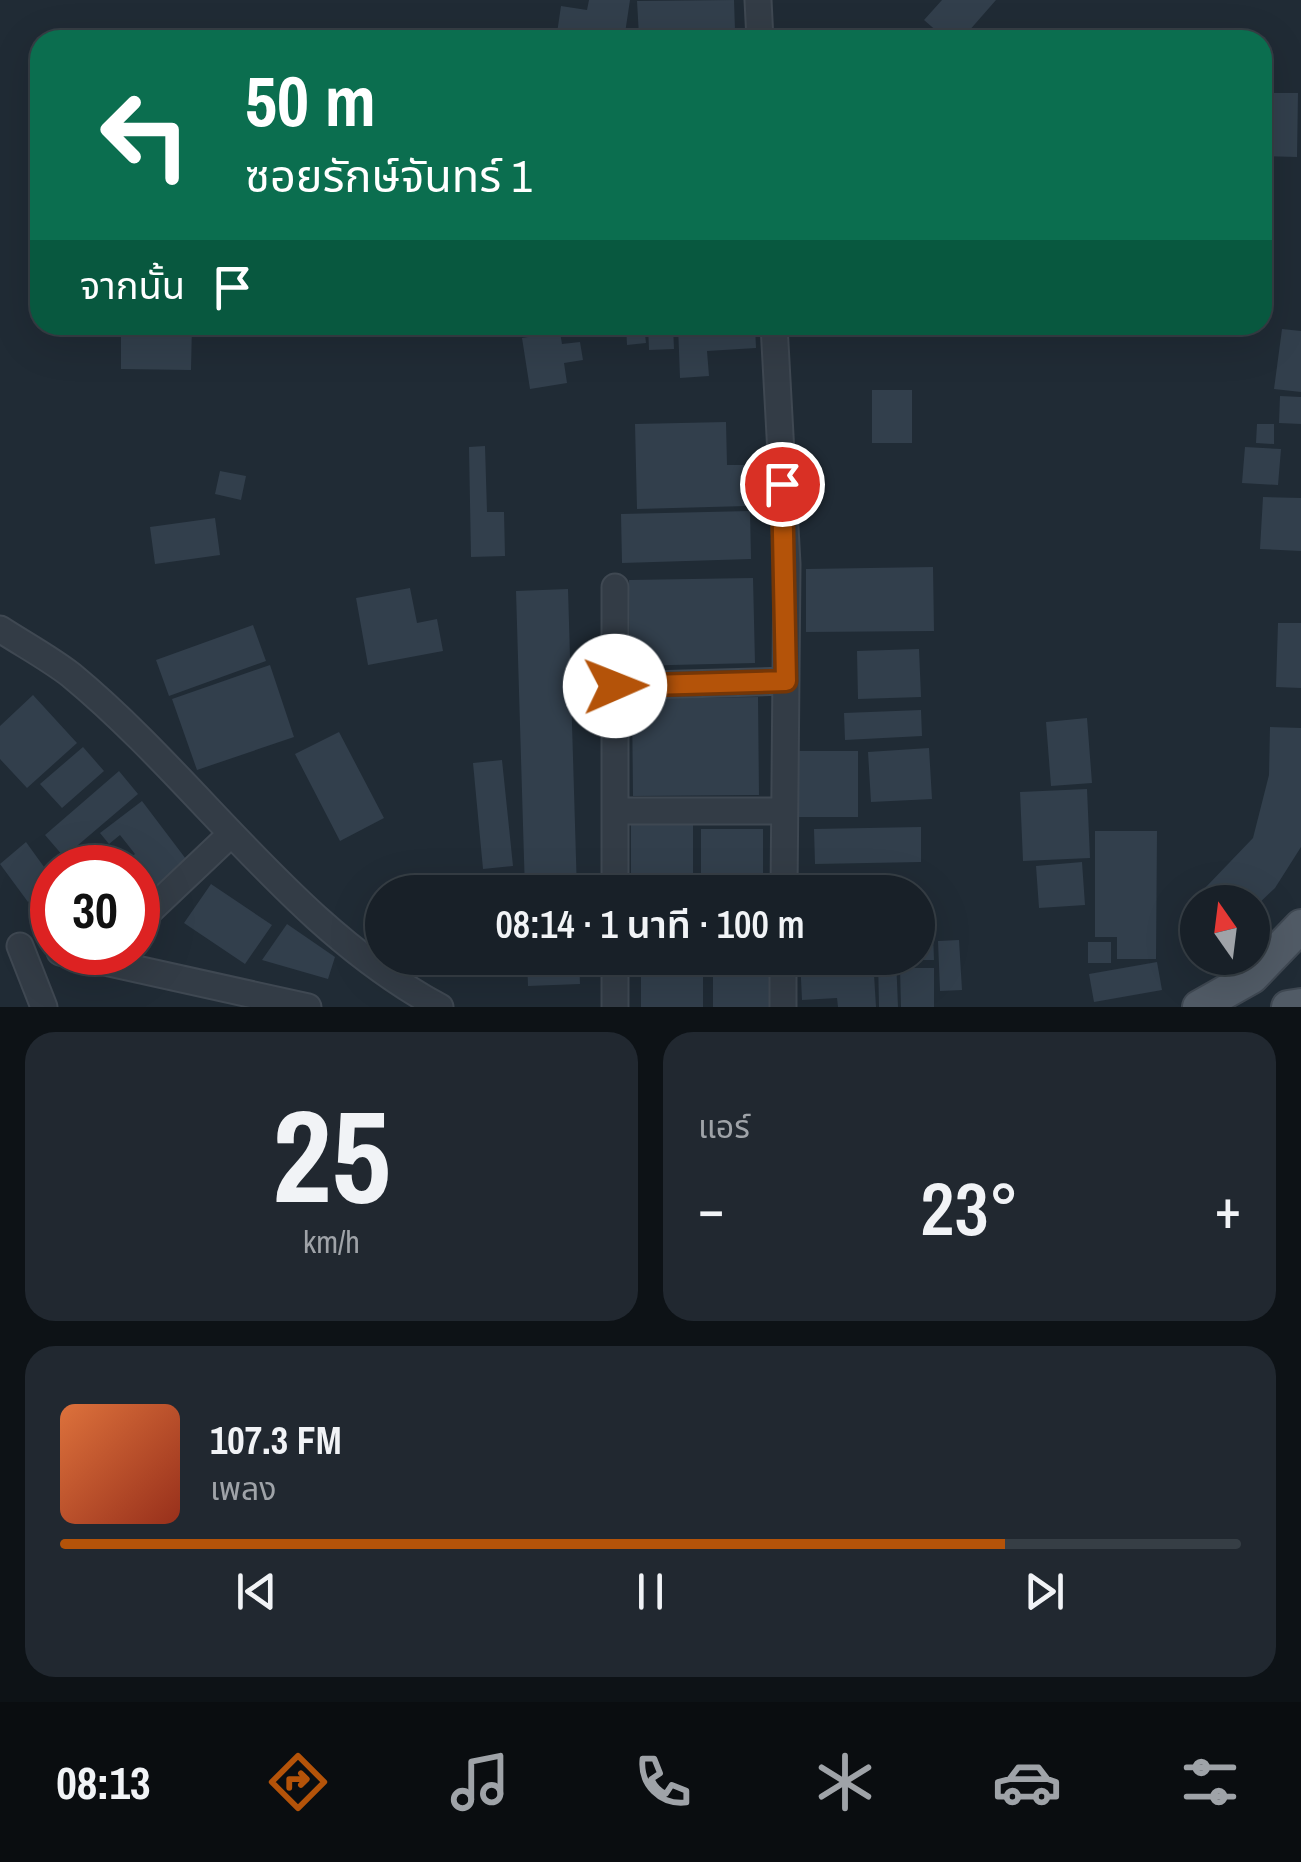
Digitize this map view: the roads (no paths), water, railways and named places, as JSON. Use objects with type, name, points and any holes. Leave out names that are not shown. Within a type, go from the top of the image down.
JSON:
[{"type":"main road","points":[[1199,1007],[1252,977],[1301,926]]},
{"type":"main road","points":[[1288,1007],[1301,1006]]},
{"type":"street","points":[[758,0],[760,30]]},
{"type":"street","points":[[775,335],[786,564],[784,875]]},
{"type":"street","points":[[614,587],[615,875]]},
{"type":"street","points":[[0,629],[69,674],[163,762],[231,834],[399,985],[440,1007]]},
{"type":"street","points":[[615,686],[786,681]]},
{"type":"street","points":[[615,811],[784,810]]},
{"type":"street","points":[[160,901],[231,834]]},
{"type":"street","points":[[10,944],[41,1006]]},
{"type":"street","points":[[160,971],[308,1007]]},
{"type":"street","points":[[615,975],[615,1007]]},
{"type":"street","points":[[783,975],[783,1007]]}]
